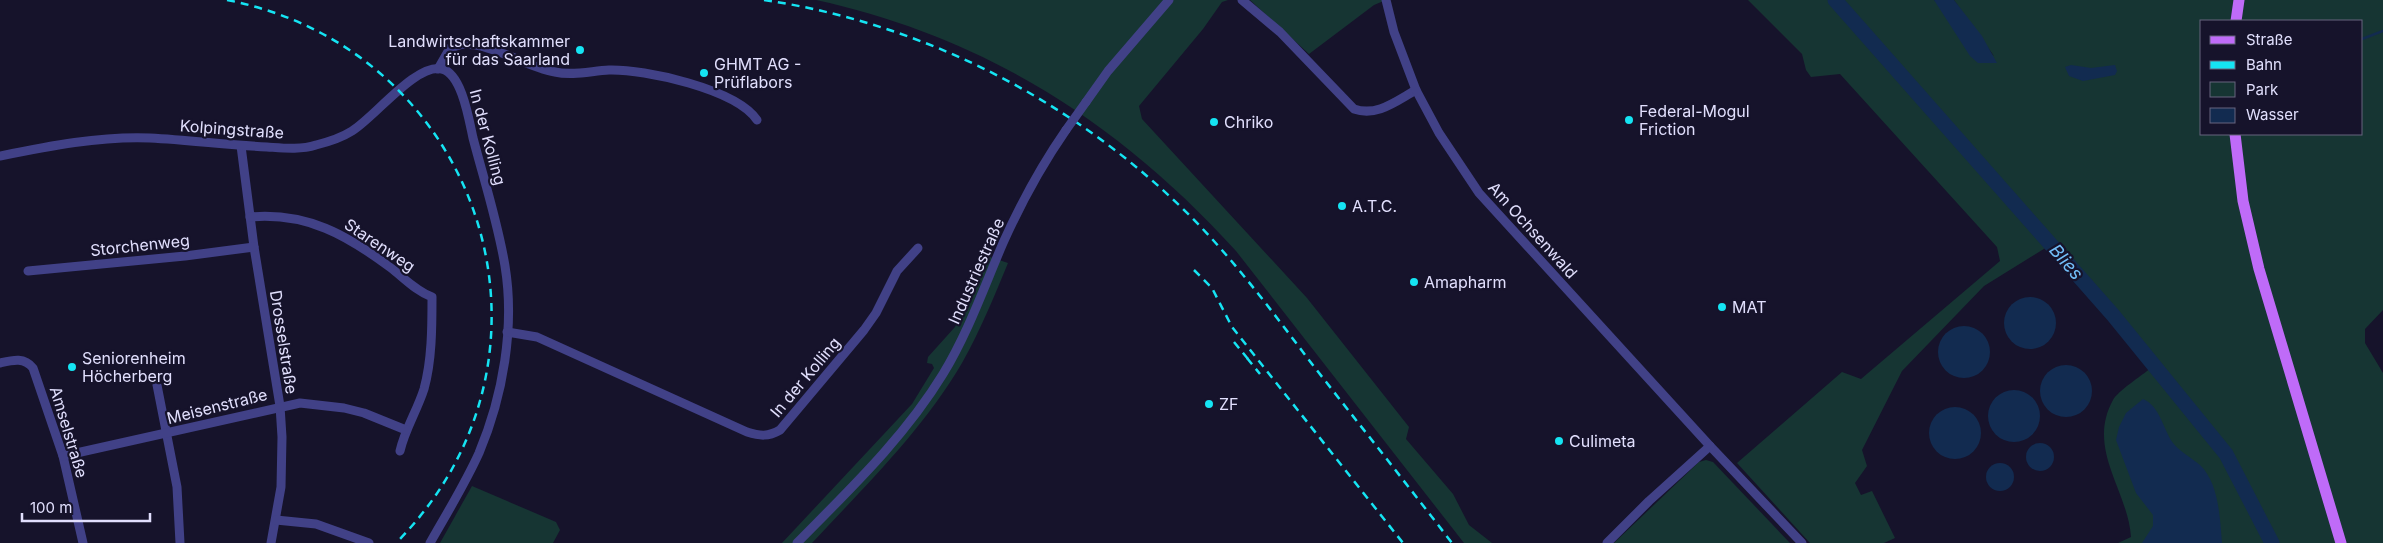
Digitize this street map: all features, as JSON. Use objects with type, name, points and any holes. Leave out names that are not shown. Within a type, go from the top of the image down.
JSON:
[{"type":"main road","points":[[2236,20],[2239,0]]},
{"type":"main road","points":[[2235,135],[2243,201],[2259,269],[2341,543]]},
{"type":"street","name":"Industriestraße","points":[[797,543],[874,464],[925,402],[964,335],[1004,240],[1032,183],[1066,130],[1108,71],[1169,0]]},
{"type":"street","points":[[1242,0],[1280,32],[1354,109],[1362,112],[1379,111],[1416,90]]},
{"type":"street","name":"Am Ochsenwald","points":[[1386,0],[1394,32],[1416,90],[1440,133],[1479,193],[1710,446],[1802,543]]},
{"type":"street","points":[[438,69],[450,48],[463,44],[476,45],[558,73],[608,70],[656,75],[732,100],[754,115],[757,120]]},
{"type":"street","name":"Kolpingstraße","points":[[0,156],[104,139],[128,138],[299,148],[336,139],[353,131],[409,81],[422,72],[438,69]]},
{"type":"street","name":"In der Kolling","points":[[430,543],[467,476],[486,432],[499,390],[507,332],[505,268],[498,232],[459,86],[450,73],[438,69]]},
{"type":"street","name":"Drosselstraße","points":[[241,146],[254,247],[280,406],[282,464],[276,520],[270,543]]},
{"type":"street","name":"Starenweg","points":[[250,217],[300,218],[334,231],[383,263],[418,290],[432,297],[428,367],[419,403],[406,430]]},
{"type":"street","name":"Storchenweg","points":[[28,271],[185,256],[254,247]]},
{"type":"street","name":"In der Kolling","points":[[507,332],[537,337],[746,432],[761,436],[773,435],[780,430],[864,330],[876,313],[897,271],[918,248]]},
{"type":"street","name":"Amselstraße","points":[[0,363],[19,360],[28,362],[33,368],[63,456],[83,543]]},
{"type":"street","points":[[157,386],[177,487],[180,543]]},
{"type":"street","name":"Meisenstraße","points":[[63,456],[300,403],[344,408],[364,413],[406,430]]},
{"type":"street","points":[[400,451],[406,430]]},
{"type":"street","points":[[1607,543],[1649,501],[1710,446]]},
{"type":"street","points":[[276,520],[316,524],[356,536],[369,543]]},
{"type":"green space","points":[[816,0],[1228,0],[1222,2],[1203,29],[1139,106],[1142,119],[1307,298],[1409,427],[1406,439],[1453,494],[1469,525],[1492,543],[1464,543],[1236,251],[1192,205],[1145,163],[1097,125],[1046,91],[993,62],[937,37],[878,16]]},
{"type":"green space","points":[[1250,0],[1386,0],[1374,5],[1309,54]]},
{"type":"green space","points":[[1748,0],[1934,0],[1994,56],[1954,0],[2383,0],[2383,310],[2365,329],[2365,343],[2383,373],[2383,543],[2118,543],[2131,537],[2123,503],[2106,452],[2104,435],[2106,418],[2116,396],[2151,368],[2047,247],[1984,286],[1902,371],[1862,450],[1867,466],[1855,483],[1861,495],[1872,491],[1895,538],[1884,543],[1810,543],[1737,463],[1842,372],[1861,379],[2000,261],[1997,247],[1840,74],[1811,77],[1806,70],[1802,54]]},
{"type":"green space","points":[[987,256],[1008,263],[975,339],[962,363],[929,412],[892,457],[812,543],[782,543],[912,404],[934,368],[932,364],[927,363],[928,357],[955,327]]},
{"type":"green space","points":[[1706,460],[1713,462],[1790,543],[1614,543],[1699,462]]},
{"type":"green space","points":[[472,486],[556,522],[560,530],[553,543],[440,543]]},
{"type":"water","points":[[1934,0],[1954,0],[1982,36],[1997,63],[1978,63],[1970,56]]},
{"type":"water","points":[[2071,65],[2091,68],[2115,65],[2117,71],[2115,75],[2083,81],[2069,76],[2065,67]]},
{"type":"water","points":[[2030,297],[2040,299],[2048,305],[2054,313],[2056,323],[2054,333],[2048,341],[2040,347],[2030,349],[2020,347],[2012,341],[2006,333],[2004,323],[2006,313],[2012,305],[2020,299]]},
{"type":"water","points":[[1964,326],[1974,328],[1982,334],[1988,342],[1990,352],[1988,362],[1982,370],[1974,376],[1964,378],[1954,376],[1946,370],[1940,362],[1938,352],[1940,342],[1946,334],[1954,328]]},
{"type":"water","points":[[2066,365],[2076,367],[2084,373],[2090,381],[2092,391],[2090,401],[2084,409],[2076,415],[2066,417],[2056,415],[2048,409],[2042,401],[2040,391],[2042,381],[2048,373],[2056,367]]},
{"type":"water","points":[[2014,390],[2024,392],[2032,398],[2038,406],[2040,416],[2038,426],[2032,434],[2024,440],[2014,442],[2004,440],[1996,434],[1990,426],[1988,416],[1990,406],[1996,398],[2004,392]]},
{"type":"water","points":[[2143,399],[2149,402],[2157,412],[2173,443],[2200,465],[2211,481],[2217,502],[2222,543],[2142,543],[2153,526],[2153,515],[2136,493],[2116,440],[2119,427],[2126,413]]},
{"type":"water","points":[[1955,407],[1965,409],[1973,415],[1979,423],[1981,433],[1979,443],[1973,451],[1965,457],[1955,459],[1945,457],[1937,451],[1931,443],[1929,433],[1931,423],[1937,415],[1945,409]]},
{"type":"water","points":[[2040,443],[2050,447],[2054,457],[2050,467],[2040,471],[2030,467],[2026,457],[2030,447]]},
{"type":"water","points":[[2000,463],[2010,467],[2014,477],[2010,487],[2000,491],[1990,487],[1986,477],[1990,467]]},
{"type":"waterway","name":"Blies","points":[[1835,0],[2113,315],[2226,454],[2272,543]]},
{"type":"waterway","points":[[2363,39],[2383,31]]},
{"type":"railway","points":[[227,0],[315,30],[387,80],[442,145],[477,220],[491,303],[484,387],[452,468],[396,543]]},
{"type":"railway","points":[[764,0],[822,11],[879,27],[934,47],[988,71],[1040,99],[1090,131],[1137,167],[1181,207],[1233,263],[1452,543]]},
{"type":"railway","points":[[1194,270],[1212,288],[1232,327],[1403,543]]},
{"type":"railway","points":[[1234,342],[1248,359]]},
{"type":"railway","points":[[1247,358],[1260,374]]},
{"type":"place","name":"Landwirtschaftskammer für das Saarland","points":[[580,50]]},
{"type":"place","name":"GHMT AG - Prüflabors","points":[[704,73]]},
{"type":"place","name":"Federal-Mogul Friction","points":[[1629,120]]},
{"type":"place","name":"Chriko","points":[[1214,122]]},
{"type":"place","name":"A.T.C.","points":[[1342,206]]},
{"type":"place","name":"Amapharm","points":[[1414,282]]},
{"type":"place","name":"MAT","points":[[1722,307]]},
{"type":"place","name":"Seniorenheim Höcherberg","points":[[72,367]]},
{"type":"place","name":"ZF","points":[[1209,404]]},
{"type":"place","name":"Culimeta","points":[[1559,441]]}]
